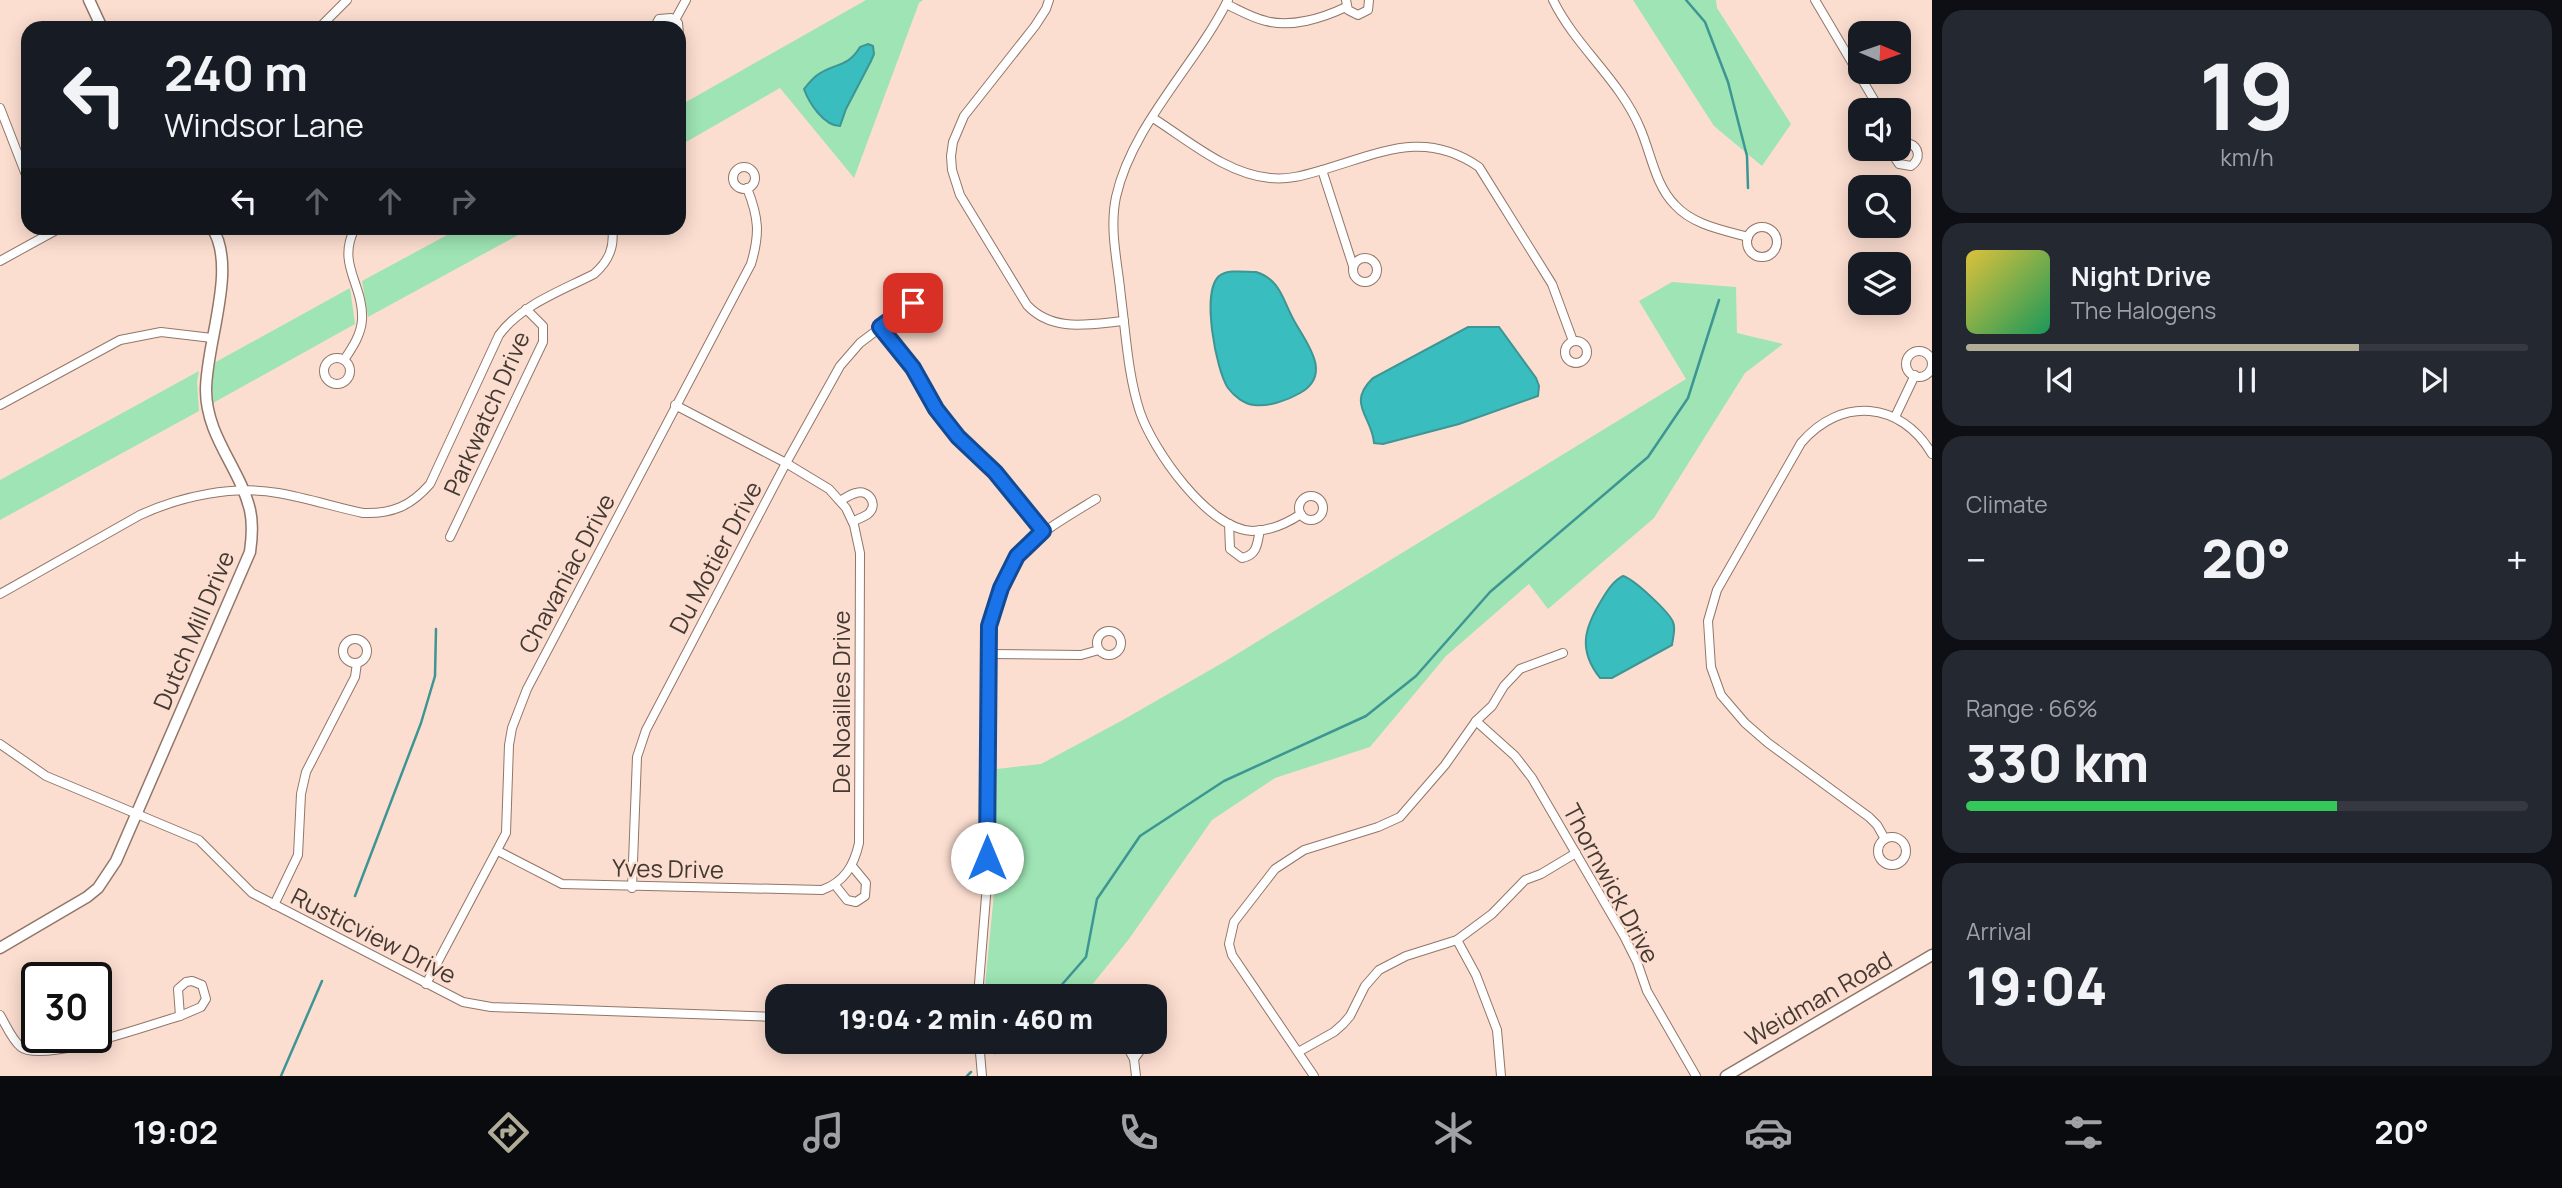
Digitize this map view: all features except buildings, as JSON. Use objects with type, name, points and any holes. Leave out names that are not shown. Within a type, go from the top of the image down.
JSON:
[{"type":"street","points":[[89,0],[99,21]]},
{"type":"street","points":[[326,21],[347,0]]},
{"type":"street","points":[[658,21],[663,18],[675,20],[686,0]]},
{"type":"street","points":[[1049,0],[1035,26],[964,116],[953,142],[952,170],[960,195],[1035,314],[1054,323],[1073,325],[1124,321]]},
{"type":"street","points":[[1301,514],[1276,528],[1252,531],[1229,524],[1214,515],[1196,496],[1176,473],[1150,435],[1133,387],[1114,230],[1114,207],[1128,159],[1227,2],[1256,18],[1280,24],[1299,22],[1346,3],[1354,15],[1361,15],[1368,10],[1369,0]]},
{"type":"street","points":[[1553,0],[1580,44],[1627,102],[1661,187],[1675,206],[1702,223],[1748,237]]},
{"type":"street","points":[[1815,0],[1874,98]]},
{"type":"street","points":[[0,108],[21,162]]},
{"type":"street","points":[[1153,118],[1238,171],[1272,179],[1294,178],[1411,146],[1431,146],[1463,156],[1479,167],[1552,284],[1573,341]]},
{"type":"street","points":[[1321,170],[1353,266]]},
{"type":"street","name":"Chavaniac Drive","points":[[426,984],[506,833],[509,745],[518,709],[751,264],[758,225],[756,210],[747,188]]},
{"type":"street","points":[[0,261],[46,235]]},
{"type":"street","name":"Dutch Mill Drive","points":[[0,948],[87,897],[98,888],[116,861],[250,552],[251,513],[215,435],[206,392],[223,259],[216,235]]},
{"type":"street","points":[[344,360],[354,344],[362,321],[360,297],[347,256],[352,235]]},
{"type":"street","name":"Parkwatch Drive","points":[[0,594],[155,508],[195,497],[243,492],[278,493],[363,513],[392,511],[414,500],[430,484],[506,325],[526,309],[603,267],[610,255],[613,235]]},
{"type":"street","name":"Du Motier Drive","points":[[632,888],[636,769],[640,746],[786,463],[840,366],[848,355],[880,327],[929,291]]},
{"type":"street","name":"Parkwatch Drive","points":[[450,537],[543,342],[543,326],[526,309]]},
{"type":"street","points":[[880,327],[913,368],[936,409],[958,437],[995,472],[1043,531]]},
{"type":"street","points":[[0,405],[120,340],[161,332],[212,338]]},
{"type":"street","points":[[1895,417],[1915,376]]},
{"type":"street","name":"De Noailles Drive","points":[[675,405],[786,463],[829,489],[841,501],[853,522],[860,553],[859,843],[852,866],[838,882]]},
{"type":"street","points":[[1885,839],[1869,817],[1768,743],[1737,715],[1721,695],[1711,667],[1708,637],[1711,607],[1717,590],[1801,443],[1819,426],[1844,413],[1866,410],[1895,417],[1914,429],[1932,454]]},
{"type":"street","points":[[841,501],[855,493],[865,493],[871,498],[873,505],[869,513],[853,522]]},
{"type":"street","points":[[979,984],[987,884],[989,626],[1001,588],[1017,556],[1043,531],[1097,499]]},
{"type":"street","points":[[1229,524],[1230,550],[1242,558],[1248,557],[1256,550],[1260,530]]},
{"type":"street","points":[[989,654],[1081,655],[1099,650]]},
{"type":"street","points":[[1314,1076],[1300,1051],[1236,963],[1229,944],[1238,913],[1275,869],[1304,850],[1378,827],[1400,817],[1445,765],[1476,721],[1492,706],[1504,686],[1520,669],[1563,653]]},
{"type":"street","points":[[274,905],[298,855],[300,794],[306,772],[355,677],[357,663]]},
{"type":"street","name":"Thornwick Drive","points":[[1476,721],[1525,767],[1632,951],[1650,997],[1696,1076]]},
{"type":"street","name":"Rusticview Drive","points":[[0,744],[46,776],[199,840],[252,893],[463,1002],[478,1006],[765,1017]]},
{"type":"street","name":"Yves Drive","points":[[498,851],[562,884],[632,888],[822,890],[838,882]]},
{"type":"street","points":[[1300,1051],[1343,1024],[1365,986],[1379,970],[1406,956],[1457,940],[1492,914],[1525,880],[1541,874],[1576,853]]},
{"type":"street","points":[[838,882],[847,900],[856,902],[864,896],[866,883],[852,866]]},
{"type":"street","points":[[1457,940],[1481,986],[1497,1030],[1502,1076]]},
{"type":"street","name":"Weidman Road","points":[[1726,1076],[1932,956]]},
{"type":"street","points":[[0,1015],[20,1047],[39,1053],[62,1050],[180,1016],[196,1010],[204,1003],[205,989],[197,982],[186,982],[178,989],[180,1016]]},
{"type":"street","points":[[980,1054],[982,1076]]},
{"type":"street","points":[[1131,1054],[1136,1076]]},
{"type":"street","points":[[1134,1059],[1138,1054]]},
{"type":"green space","points":[[866,0],[923,0],[919,3],[854,178],[780,88],[686,142],[686,102]]},
{"type":"green space","points":[[1633,0],[1716,0],[1717,8],[1791,124],[1762,166],[1714,126]]},
{"type":"green space","points":[[447,235],[518,235],[368,317],[362,281]]},
{"type":"green space","points":[[1672,282],[1736,287],[1737,333],[1783,344],[1745,373],[1654,518],[1548,609],[1529,584],[1446,656],[1370,747],[1275,778],[1212,820],[1129,939],[1093,984],[985,984],[995,883],[997,769],[1041,764],[1121,721],[1224,662],[1686,379],[1639,301]]},
{"type":"green space","points":[[350,288],[355,324],[213,403],[214,363]]},
{"type":"green space","points":[[199,371],[199,411],[0,520],[0,480]]},
{"type":"water","points":[[868,44],[873,46],[874,54],[840,126],[834,125],[818,113],[804,89],[816,76],[850,59],[860,47]]},
{"type":"water","points":[[1232,272],[1256,272],[1277,286],[1311,350],[1316,369],[1310,386],[1290,398],[1266,405],[1243,401],[1228,388],[1219,365],[1212,331],[1211,298],[1219,276]]},
{"type":"water","points":[[1468,327],[1499,327],[1536,378],[1538,396],[1459,424],[1383,444],[1374,443],[1361,403],[1365,387],[1373,378]]},
{"type":"water","points":[[1623,576],[1643,589],[1670,617],[1674,627],[1672,645],[1612,678],[1600,678],[1588,658],[1587,630],[1595,611],[1613,583]]},
{"type":"waterway","points":[[1686,0],[1705,22],[1728,82],[1747,156],[1748,188]]},
{"type":"waterway","points":[[1062,984],[1086,957],[1097,899],[1140,836],[1224,781],[1366,716],[1416,676],[1490,592],[1648,457],[1688,398],[1719,300]]},
{"type":"waterway","points":[[355,896],[421,723],[435,676],[436,629]]},
{"type":"waterway","points":[[281,1076],[322,981]]},
{"type":"waterway","points":[[967,1076],[971,1072]]},
{"type":"route","points":[[913,303],[880,327],[913,368],[936,409],[958,437],[995,472],[1043,531],[1017,556],[1001,588],[989,626],[987,858]]}]
